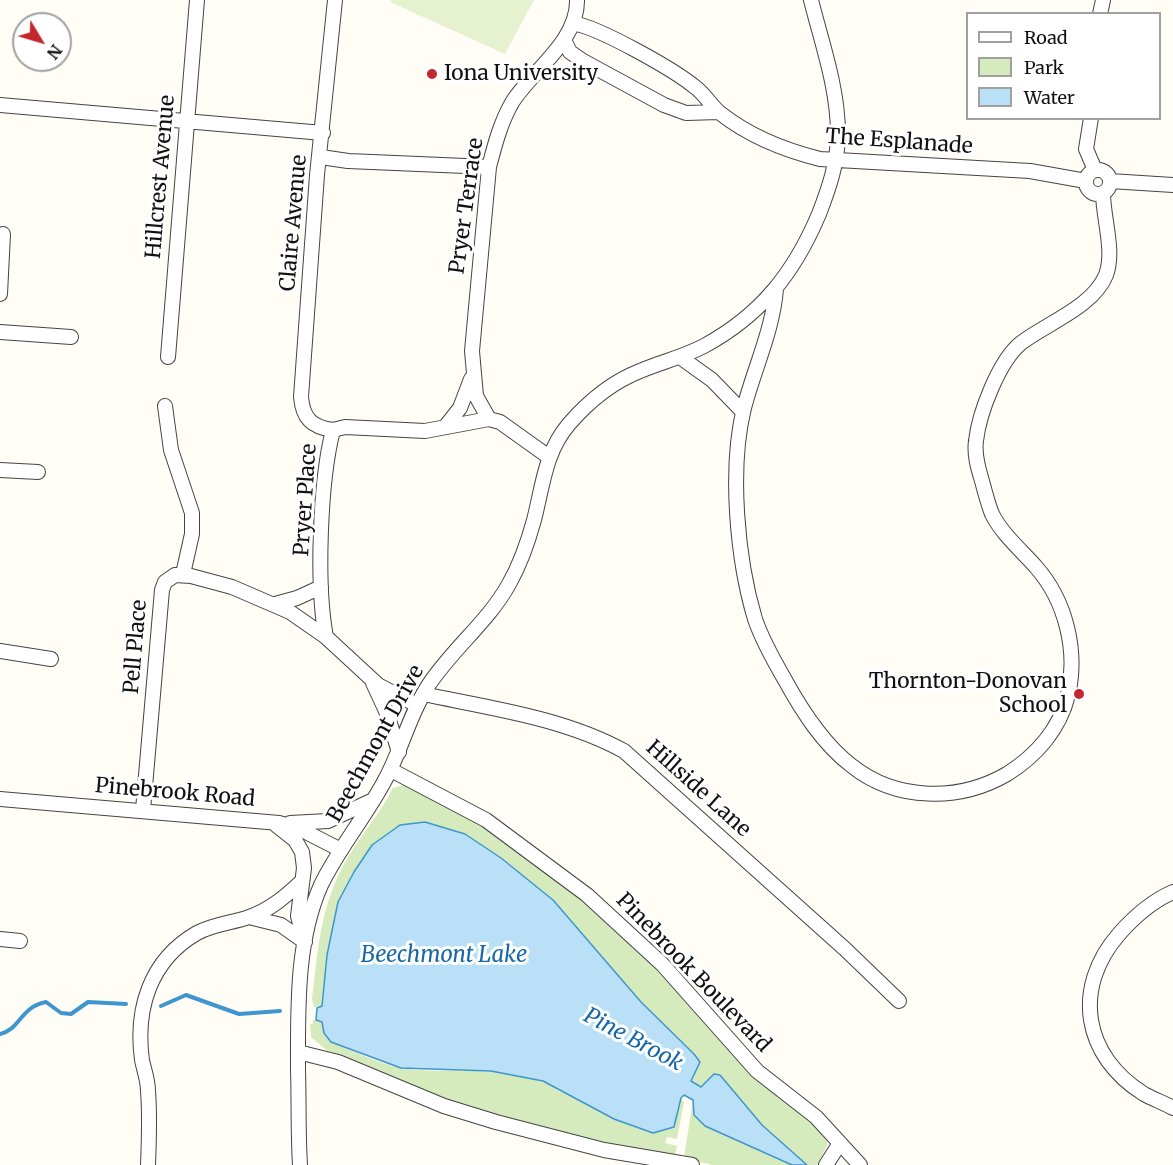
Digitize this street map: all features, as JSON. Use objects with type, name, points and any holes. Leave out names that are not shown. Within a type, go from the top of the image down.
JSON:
[{"type":"street","name":"Hillcrest Avenue","points":[[168,357],[197,0]]},
{"type":"street","name":"Claire Avenue","points":[[333,430],[317,427],[310,422],[304,413],[301,397],[317,176],[321,157],[335,0]]},
{"type":"street","name":"Pryer Terrace","points":[[489,419],[476,396],[473,371],[475,305],[489,167],[496,138],[512,103],[564,40],[573,23],[577,0]]},
{"type":"street","name":"Beechmont Drive","points":[[300,1165],[298,1052],[305,942],[317,896],[341,850],[391,770],[420,700],[452,654],[495,605],[512,579],[528,542],[549,457],[569,424],[606,390],[631,375],[680,357],[724,333],[776,289],[792,269],[811,232],[829,187],[836,160],[838,129],[834,89],[811,0]]},
{"type":"street","name":"The Esplanade","points":[[573,23],[599,32],[679,76],[705,95],[719,112],[778,147],[820,159],[1030,171],[1086,181],[1089,191],[1103,193]]},
{"type":"street","points":[[564,40],[570,52],[583,61],[664,105],[686,113],[719,112]]},
{"type":"street","points":[[0,105],[323,134]]},
{"type":"street","points":[[1091,120],[1086,149],[1095,170]]},
{"type":"street","points":[[321,157],[348,161],[489,167]]},
{"type":"street","points":[[776,289],[771,318],[743,412],[737,491],[741,559],[756,621],[771,656],[814,728],[852,766],[887,786],[912,793],[945,794],[974,788],[994,781],[1022,765],[1041,747],[1062,717],[1072,672],[1069,633],[1060,607],[1038,569],[1018,549],[993,515],[976,463],[975,441],[991,387],[1017,346],[1089,297],[1106,274],[1108,260],[1103,193],[1109,188],[1110,181],[1104,171],[1095,170],[1089,173],[1086,181]]},
{"type":"street","points":[[1110,181],[1173,184]]},
{"type":"street","points":[[0,294],[3,234]]},
{"type":"street","points":[[0,332],[71,337]]},
{"type":"street","points":[[680,357],[712,380],[743,412]]},
{"type":"street","name":"Pryer Terrace","points":[[445,427],[464,402],[473,371]]},
{"type":"street","points":[[165,406],[171,450],[192,513],[192,534],[183,574],[232,587],[275,604],[326,637],[370,679],[386,690],[420,700]]},
{"type":"street","points":[[489,419],[500,422],[549,457]]},
{"type":"street","name":"Pryer Place","points":[[326,637],[321,586],[324,498],[333,430],[345,427],[425,431],[489,419]]},
{"type":"street","points":[[0,470],[38,472]]},
{"type":"street","name":"Pell Place","points":[[143,810],[162,590],[170,577],[183,574]]},
{"type":"street","name":"Pryer Place","points":[[275,604],[297,598],[321,586]]},
{"type":"street","points":[[0,651],[51,659]]},
{"type":"street","points":[[370,679],[386,711],[399,752]]},
{"type":"street","name":"Hillside Lane","points":[[420,700],[552,723],[596,736],[624,751],[845,949],[899,1001]]},
{"type":"street","name":"Pinebrook Boulevard","points":[[391,770],[486,820],[587,895],[662,964],[758,1071],[812,1113],[860,1165]]},
{"type":"street","name":"Pinebrook Road","points":[[0,799],[276,823],[302,830],[341,850]]},
{"type":"street","points":[[276,823],[328,821],[353,812],[373,801]]},
{"type":"street","points":[[276,823],[301,847],[304,861],[298,916],[305,942]]},
{"type":"street","points":[[148,1165],[148,1090],[140,1026],[148,989],[165,960],[188,939],[215,926],[249,917],[280,901],[302,881]]},
{"type":"street","points":[[1173,892],[1146,908],[1111,943],[1092,977],[1088,1005],[1102,1051],[1119,1073],[1144,1094],[1173,1108]]},
{"type":"street","points":[[249,917],[281,925],[305,942]]},
{"type":"street","points":[[0,939],[20,941]]},
{"type":"street","points":[[298,1052],[338,1062],[444,1106],[506,1125],[604,1150],[692,1165]]},
{"type":"street","points":[[826,1165],[840,1143]]},
{"type":"green space","points":[[391,0],[534,0],[505,54],[390,2]]},
{"type":"green space","points":[[404,785],[474,819],[586,898],[827,1135],[828,1144],[817,1165],[807,1165],[762,1125],[720,1075],[714,1074],[701,1087],[691,1081],[700,1062],[694,1054],[641,1002],[553,900],[501,858],[465,834],[354,872],[335,921],[325,970],[322,1006],[314,1007],[312,999],[321,931],[335,882],[393,788]]},
{"type":"green space","points":[[313,1020],[322,1022],[331,1042],[392,1066],[420,1070],[483,1071],[524,1076],[543,1082],[559,1091],[674,1127],[681,1098],[684,1102],[677,1139],[667,1137],[665,1143],[677,1146],[675,1155],[585,1140],[496,1117],[452,1102],[367,1069],[326,1050],[311,1037],[310,1024],[313,1024]]},
{"type":"green space","points":[[693,1099],[772,1155],[792,1165],[712,1165],[684,1158]]},
{"type":"water","name":"Beechmont Lake","points":[[425,822],[465,834],[501,858],[553,900],[641,1002],[694,1054],[700,1062],[691,1081],[701,1087],[714,1074],[720,1075],[762,1125],[807,1165],[792,1165],[705,1126],[694,1115],[693,1100],[684,1095],[681,1098],[674,1127],[653,1133],[614,1119],[543,1081],[491,1071],[401,1068],[331,1042],[324,1033],[322,1022],[316,1020],[317,1008],[322,1006],[327,955],[338,902],[372,845],[400,825]]},
{"type":"waterway","name":"Pine Brook","points":[[161,1006],[186,995],[239,1014],[280,1011]]},
{"type":"waterway","name":"Pine Brook","points":[[0,1034],[12,1028],[31,1008],[46,1002],[61,1013],[71,1014],[88,1002],[126,1004]]},
{"type":"place","name":"Iona University","points":[[432,74]]},
{"type":"place","name":"Thornton-Donovan School","points":[[1079,694]]}]
